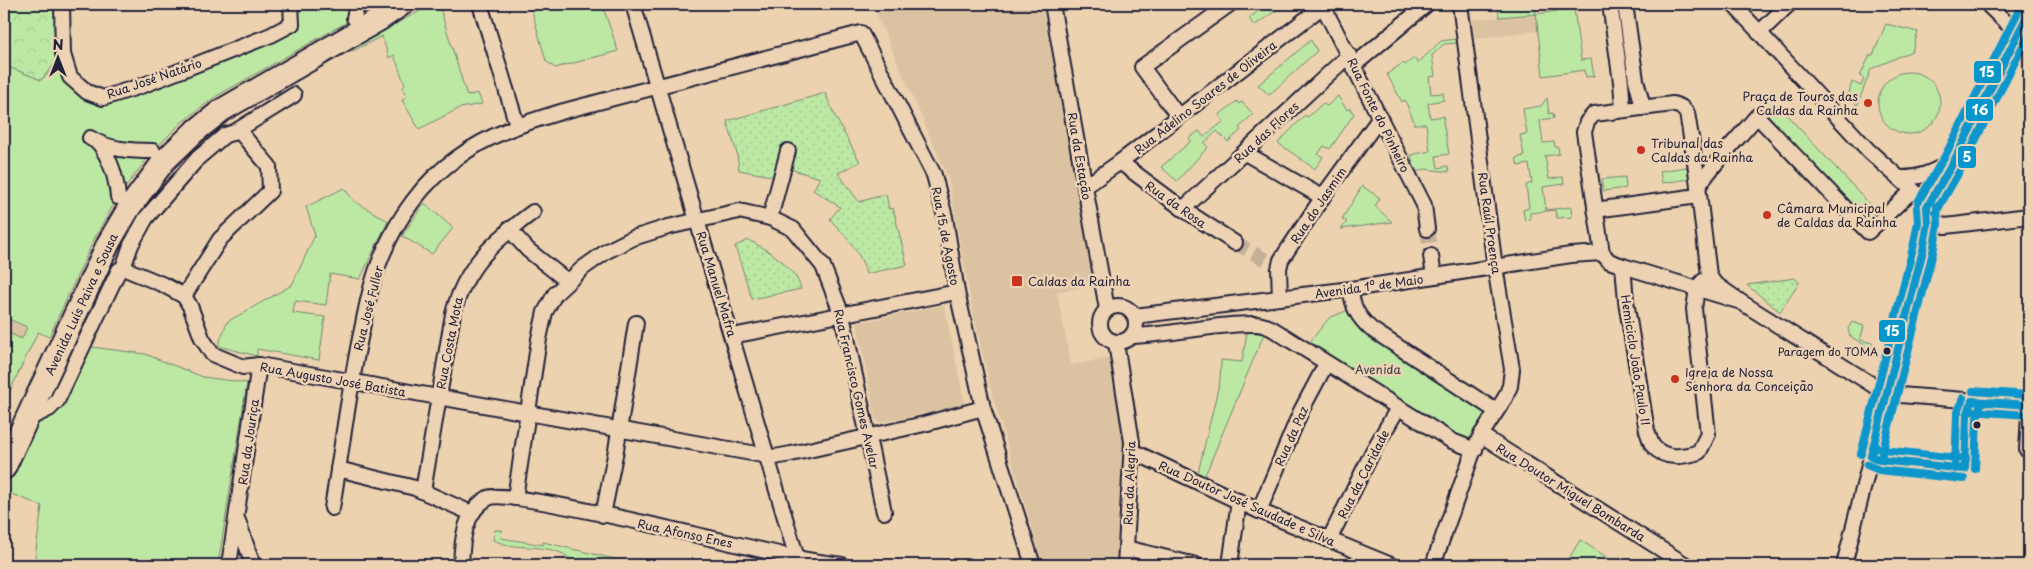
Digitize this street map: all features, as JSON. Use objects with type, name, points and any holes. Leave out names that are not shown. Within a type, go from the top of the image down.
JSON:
[{"type":"main road","name":"Avenida Luís Paiva e Sousa","points":[[4,435],[96,235],[118,197],[153,151],[182,123],[215,97],[356,11],[376,4]]},
{"type":"main road","name":"Avenida Luís Paiva e Sousa","points":[[4,468],[109,242],[129,208],[164,161],[193,133],[222,110],[362,30],[402,4]]},
{"type":"street","name":"Rua José Natário","points":[[62,4],[63,54],[70,77],[87,92],[104,98],[144,85],[271,35],[292,24],[291,4]]},
{"type":"street","points":[[480,4],[516,125]]},
{"type":"street","name":"Rua Manuel Mafra","points":[[633,4],[798,562]]},
{"type":"street","name":"Rua da Estação","points":[[1052,4],[1107,309]]},
{"type":"street","points":[[1179,117],[1142,68],[1230,4]]},
{"type":"street","name":"Rua das Flores","points":[[1183,209],[1351,60],[1427,4]]},
{"type":"street","name":"Rua Raúl Proença","points":[[1433,565],[1481,435],[1505,398],[1510,386],[1512,369],[1495,267],[1460,4]]},
{"type":"street","points":[[1610,4],[1623,110]]},
{"type":"street","points":[[1625,4],[1636,80],[1643,107]]},
{"type":"street","points":[[1734,4],[1869,152],[1913,190],[1927,207]]},
{"type":"street","points":[[1759,33],[1789,4]]},
{"type":"street","points":[[1987,4],[2018,34]]},
{"type":"street","name":"Rua Adelino Soares de Oliveira","points":[[1086,186],[1179,117],[1323,5]]},
{"type":"street","name":"Rua Fonte do Pinheiro","points":[[1323,5],[1424,205],[1427,229]]},
{"type":"street","points":[[1844,565],[1923,250],[1928,223],[1927,207],[1954,161],[2029,12]]},
{"type":"street","name":"Rua 15 de Agosto","points":[[658,85],[861,33],[934,175],[945,217],[957,292],[983,408],[1034,565]]},
{"type":"street","name":"Rua José Fuller","points":[[332,508],[350,381],[370,293],[381,256],[409,207],[430,182],[457,158],[516,125],[658,85]]},
{"type":"street","points":[[26,420],[49,409],[57,401],[119,270],[123,268],[131,244],[146,218],[198,158],[225,135],[236,132],[294,95]]},
{"type":"street","points":[[1741,302],[1623,266],[1606,257],[1596,210],[1584,132],[1587,122],[1594,114],[1673,104],[1681,107],[1687,113],[1709,275],[1714,283],[1741,302],[1888,394],[2029,405]]},
{"type":"street","points":[[1596,210],[1698,191],[1713,165],[1728,151],[1757,116],[1868,232],[1913,190]]},
{"type":"street","name":"Rua do Jasmim","points":[[1280,298],[1276,267],[1322,196],[1379,119]]},
{"type":"street","points":[[123,268],[164,285],[184,296],[220,238],[270,191],[269,166],[236,132]]},
{"type":"street","points":[[118,197],[116,178],[111,162],[95,141],[133,151],[153,151]]},
{"type":"street","points":[[770,218],[788,152]]},
{"type":"street","points":[[1245,153],[1322,196]]},
{"type":"street","points":[[1899,178],[1913,179],[1923,177],[1954,161]]},
{"type":"street","name":"Rua da Rosa","points":[[1120,162],[1183,209],[1235,243]]},
{"type":"street","name":"Rua Francisco Gomes Avelar","points":[[515,498],[545,312],[555,294],[567,281],[607,251],[634,238],[668,227],[739,211],[770,218],[793,229],[810,247],[823,266],[842,315],[884,512]]},
{"type":"street","name":"Rua Costa Mota","points":[[423,490],[458,293],[468,274],[481,257],[509,230],[533,212]]},
{"type":"street","points":[[1928,223],[1946,226],[2029,216]]},
{"type":"street","points":[[509,230],[528,250],[567,281]]},
{"type":"street","name":"Avenida 1º de Maio","points":[[1135,316],[1351,289],[1571,255],[1606,257]]},
{"type":"street","points":[[1431,256],[1434,276]]},
{"type":"street","name":"Hemiciclo João Paulo II","points":[[1623,266],[1626,301],[1647,431],[1652,446],[1666,455],[1685,457],[1698,452],[1708,434],[1694,309],[1697,288]]},
{"type":"street","points":[[1697,288],[1709,275]]},
{"type":"street","points":[[1351,289],[1353,308],[1360,319],[1371,329],[1496,411]]},
{"type":"street","points":[[732,336],[957,292]]},
{"type":"street","name":"Rua Augusto José Batista","points":[[184,296],[190,306],[202,338],[212,354],[243,367],[259,365],[775,457],[924,424],[983,408]]},
{"type":"street","points":[[1132,336],[1136,327],[1135,316],[1122,306],[1107,309],[1100,319],[1100,330],[1106,339],[1116,343],[1132,336],[1155,336],[1222,326],[1258,323],[1271,328],[1326,364],[1452,440],[1475,450]]},
{"type":"street","points":[[603,515],[636,323]]},
{"type":"street","name":"Rua da Alegria","points":[[1116,343],[1132,451],[1125,565]]},
{"type":"street","name":"Rua da Paz","points":[[1259,511],[1301,411],[1326,364]]},
{"type":"street","name":"Rua da Jouriça","points":[[229,565],[259,365]]},
{"type":"street","name":"Rua da Caridade","points":[[1329,540],[1373,451],[1398,408]]},
{"type":"street","points":[[2027,450],[2029,414]]},
{"type":"street","name":"Rua Doutor Miguel Bombarda","points":[[1481,435],[1686,565]]},
{"type":"street","name":"Rua Doutor José Saudade e Silva","points":[[1132,451],[1259,511],[1391,565]]},
{"type":"street","points":[[338,469],[423,490],[471,513],[465,530],[462,565]]},
{"type":"street","name":"Rua Afonso Enes","points":[[471,513],[489,498],[515,498],[603,515],[798,562],[842,565]]},
{"type":"street","points":[[1230,565],[1239,501]]},
{"type":"street","name":"Rua da Jouriça","points":[[237,518],[253,565]]},
{"type":"street","points":[[1126,548],[1196,565]]},
{"type":"shaded area","points":[[875,4],[1042,4],[1096,285],[1057,292],[1071,365],[1110,358],[1125,437],[1116,565],[1043,565],[993,398],[973,313],[948,178],[876,13]]},
{"type":"shaded area","points":[[1536,14],[1537,31],[1470,39],[1467,20]]},
{"type":"shaded area","points":[[944,305],[965,405],[880,423],[875,418],[857,323]]},
{"type":"shaded area","points":[[4,317],[38,332],[4,403]]},
{"type":"green space","points":[[4,4],[51,4],[57,21],[63,54],[41,80],[9,67],[4,73]]},
{"type":"green space","points":[[289,4],[357,4],[354,18],[215,97],[181,123],[153,151],[118,197],[96,235],[49,337],[38,332],[4,403],[4,331],[22,339],[27,327],[4,317],[4,73],[9,67],[41,80],[55,67],[63,54],[81,86],[109,95],[284,28]]},
{"type":"green space","points":[[530,4],[602,4],[618,51],[555,68],[546,61]]},
{"type":"green space","points":[[1268,4],[1285,4],[1254,26],[1249,18]]},
{"type":"green space","points":[[1498,4],[1534,4],[1536,14],[1499,17]]},
{"type":"green space","points":[[439,5],[467,96],[478,93],[482,104],[460,108],[419,129],[402,100],[406,97],[403,87],[405,85],[394,55],[389,58],[382,36],[353,51],[351,47],[422,10]]},
{"type":"green space","points":[[1574,9],[1581,60],[1591,59],[1594,76],[1586,77],[1584,70],[1543,76],[1536,14]]},
{"type":"green space","points":[[1886,24],[1918,32],[1912,51],[1871,69],[1857,106],[1849,93],[1852,82],[1861,86],[1864,79],[1860,76],[1870,55],[1873,55]]},
{"type":"green space","points":[[1456,39],[1457,43],[1444,44],[1432,55],[1435,76],[1429,77],[1431,94],[1443,93],[1444,100],[1428,103],[1430,118],[1444,116],[1443,121],[1449,154],[1436,156],[1438,168],[1448,166],[1449,172],[1426,169],[1415,172],[1411,155],[1430,151],[1426,124],[1413,124],[1414,122],[1405,100],[1402,102],[1387,74],[1414,58],[1418,63],[1441,41]]},
{"type":"green space","points":[[1311,40],[1317,51],[1269,95],[1258,85]]},
{"type":"green space","points":[[1903,72],[1915,72],[1931,81],[1938,91],[1940,103],[1938,115],[1931,125],[1915,134],[1903,134],[1892,129],[1883,120],[1878,109],[1878,97],[1883,86],[1892,77]]},
{"type":"green space","points":[[825,93],[860,162],[838,173],[859,202],[886,194],[889,209],[893,208],[907,265],[866,274],[857,252],[830,219],[840,207],[813,190],[820,178],[790,169],[796,147],[785,143],[776,177],[739,170],[737,154],[727,121]]},
{"type":"green space","points":[[1338,96],[1347,110],[1350,108],[1354,114],[1330,149],[1324,146],[1318,154],[1323,157],[1315,169],[1278,143],[1305,115],[1308,117],[1323,103],[1327,106]]},
{"type":"green space","points":[[1769,96],[1879,214],[1868,224],[1757,107]]},
{"type":"green space","points":[[1547,98],[1549,114],[1553,113],[1554,118],[1540,120],[1543,143],[1554,142],[1555,147],[1558,147],[1559,154],[1545,156],[1549,179],[1563,177],[1564,184],[1543,187],[1546,210],[1571,207],[1572,217],[1557,218],[1555,210],[1530,213],[1530,220],[1525,221],[1523,210],[1529,208],[1526,185],[1532,183],[1529,164],[1518,166],[1516,158],[1524,156],[1520,135],[1527,134],[1523,109],[1541,106]]},
{"type":"green space","points":[[1237,101],[1239,104],[1242,102],[1253,114],[1239,128],[1241,130],[1228,142],[1217,131],[1204,143],[1208,147],[1177,181],[1161,167],[1191,141],[1189,138],[1199,131],[1204,137],[1224,121],[1219,115]]},
{"type":"green space","points":[[1687,167],[1689,179],[1662,183],[1660,171]]},
{"type":"green space","points":[[1625,177],[1626,188],[1603,191],[1602,179]]},
{"type":"green space","points":[[1362,186],[1380,198],[1375,206],[1392,222],[1341,229],[1347,222],[1342,219]]},
{"type":"green space","points":[[344,188],[354,201],[388,221],[360,279],[330,274],[326,305],[295,301],[293,313],[325,317],[319,360],[257,349],[257,356],[218,346],[227,322],[292,285],[315,235],[306,207]]},
{"type":"green space","points":[[424,203],[453,228],[432,254],[402,236]]},
{"type":"green space","points":[[748,240],[764,248],[787,266],[798,281],[801,289],[752,299],[735,246]]},
{"type":"green space","points":[[1795,278],[1799,283],[1780,312],[1747,285]]},
{"type":"green space","name":"Avenida","points":[[1353,308],[1360,319],[1496,411],[1475,450],[1307,351],[1309,343],[1329,318]]},
{"type":"green space","points":[[1852,322],[1864,326],[1860,340],[1872,343],[1872,347],[1877,349],[1874,356],[1865,350],[1866,346],[1850,336],[1848,329]]},
{"type":"green space","points":[[1247,332],[1264,334],[1203,480],[1197,477],[1220,380],[1221,360],[1242,362]]},
{"type":"green space","points":[[84,346],[145,354],[203,377],[247,383],[218,565],[34,565],[42,506],[4,491],[4,468],[26,420],[49,409]]},
{"type":"green space","points":[[495,530],[502,530],[501,538],[543,545],[543,542],[640,565],[574,565],[569,558],[554,550],[508,545],[493,540]]},
{"type":"green space","points":[[1580,540],[1619,565],[1572,565],[1567,562]]},
{"type":"tunnel","points":[[1427,229],[1431,256]]},
{"type":"tunnel","points":[[1235,243],[1273,264]]},
{"type":"transit line","name":"15","points":[[1918,202],[1945,156],[2020,8]]},
{"type":"transit line","name":"16","points":[[1927,207],[1954,161],[2029,12]]},
{"type":"transit line","name":"5","points":[[1936,212],[1963,165],[2029,34]]},
{"type":"transit line","name":"5","points":[[1881,458],[1933,252],[1938,224],[1937,206]]},
{"type":"transit line","name":"16","points":[[1871,456],[1923,250],[1928,223],[1927,207]]},
{"type":"transit line","name":"15","points":[[1861,454],[1913,248],[1918,222],[1917,208]]},
{"type":"transit line","name":"15","points":[[1973,391],[2029,395]]},
{"type":"transit line","name":"15","points":[[1955,469],[1957,415],[1963,398]]},
{"type":"transit line","name":"16","points":[[1972,401],[2029,405]]},
{"type":"transit line","name":"16","points":[[1965,469],[1967,416],[1972,401]]},
{"type":"transit line","name":"5","points":[[1975,469],[1977,418],[1981,404]]},
{"type":"transit line","name":"5","points":[[1971,411],[2028,415]]},
{"type":"transit line","name":"15","points":[[1875,447],[1883,450],[1966,459]]},
{"type":"transit line","name":"16","points":[[1871,456],[1880,460],[1965,469]]},
{"type":"transit line","name":"5","points":[[1867,465],[1879,470],[1964,479]]},
{"type":"place","name":"Praça de Touros das Caldas da Rainha","points":[[1868,103]]},
{"type":"place","name":"Tribunal das Caldas da Rainha","points":[[1641,150]]},
{"type":"place","name":"Câmara Municipal de Caldas da Rainha","points":[[1767,215]]},
{"type":"place","name":"Caldas da Rainha","points":[[1017,281]]},
{"type":"place","name":"Paragem do TOMA","points":[[1887,351]]},
{"type":"place","name":"Igreja de Nossa Senhora da Conceição","points":[[1675,379]]}]
